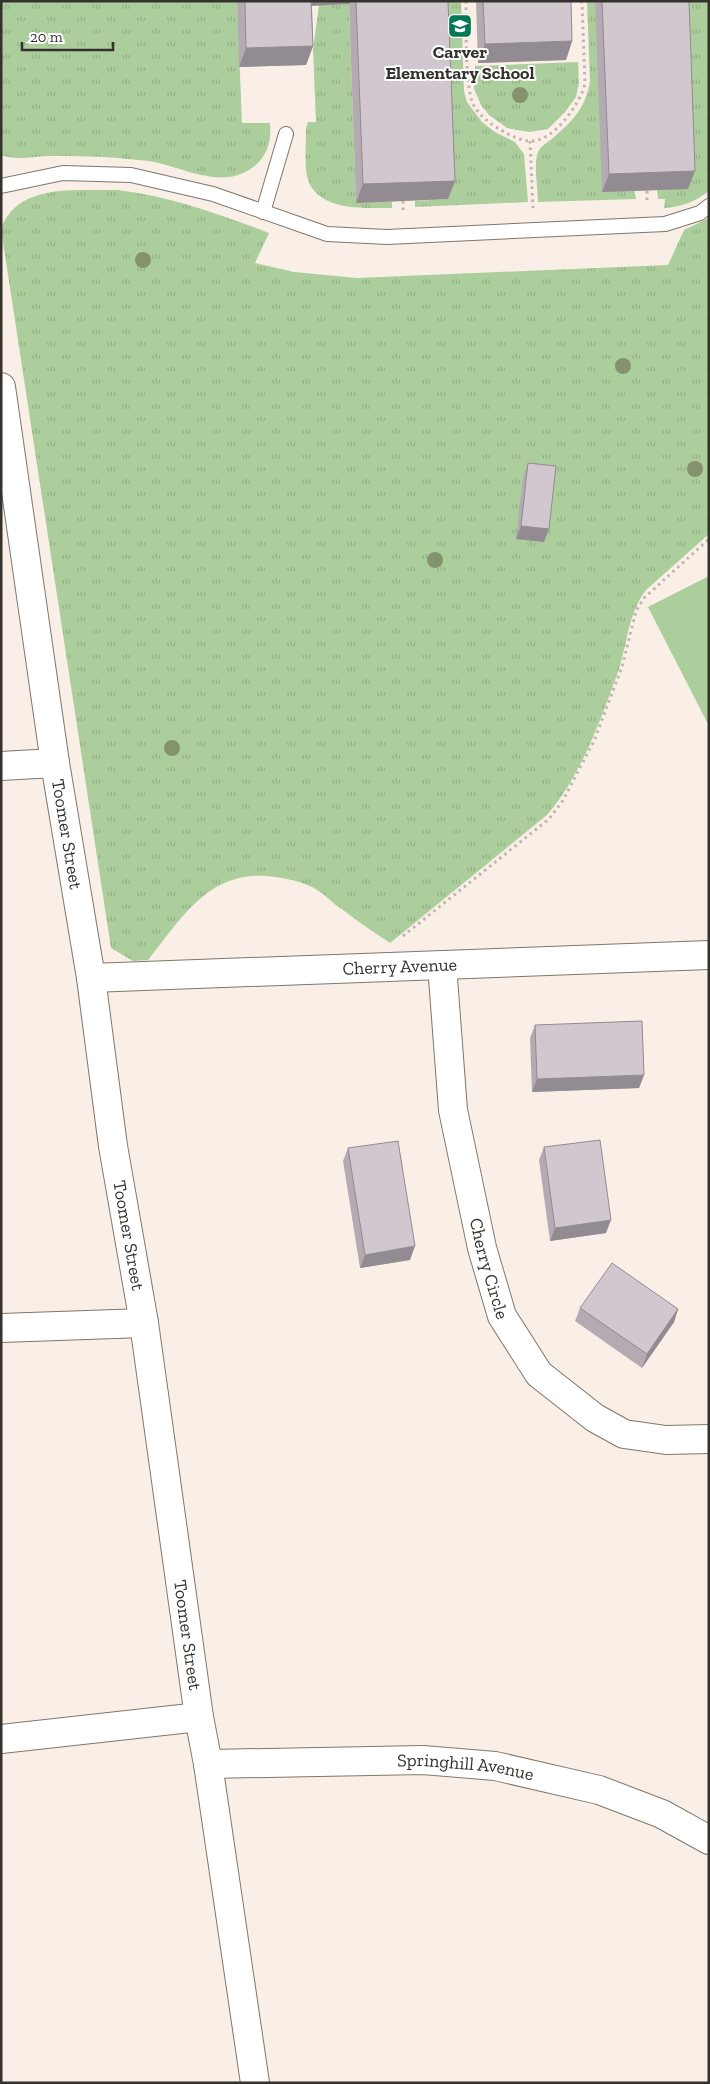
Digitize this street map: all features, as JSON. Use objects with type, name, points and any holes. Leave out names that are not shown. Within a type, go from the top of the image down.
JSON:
[{"type":"street","name":"Toomer Street","points":[[1,387],[6,451],[91,978],[114,1146],[144,1323],[199,1717],[208,1764],[255,2083]]},
{"type":"street","points":[[1,766],[55,763]]},
{"type":"street","name":"Cherry Avenue","points":[[91,978],[709,955]]},
{"type":"street","name":"Cherry Circle","points":[[442,965],[453,1110],[482,1248],[502,1316],[540,1374],[595,1418],[624,1434],[666,1440],[709,1439]]},
{"type":"street","points":[[1,1328],[144,1323]]},
{"type":"street","points":[[1,1739],[199,1717]]},
{"type":"street","name":"Springhill Avenue","points":[[208,1764],[423,1760],[495,1766],[599,1790],[662,1814],[709,1840]]},
{"type":"lane","points":[[263,212],[286,134]]},
{"type":"lane","points":[[1,186],[63,173],[131,175],[213,194],[327,234],[387,238],[666,224],[700,213],[709,206]]},
{"type":"path","points":[[466,1],[469,89],[473,103],[481,115],[493,126],[516,137],[530,141],[545,137],[554,130],[573,109],[582,94],[585,84],[582,1]]},
{"type":"path","points":[[530,141],[533,208],[543,208]]},
{"type":"path","points":[[638,204],[648,203],[647,191]]},
{"type":"path","points":[[398,940],[549,819],[562,802],[594,742],[622,667],[636,611],[644,598],[709,539]]},
{"type":"green space","points":[[1,1],[237,1],[242,123],[270,123],[270,139],[262,159],[251,169],[243,173],[232,176],[210,177],[144,160],[79,156],[19,158],[1,155]]},
{"type":"green space","points":[[441,1],[461,1],[464,91],[467,102],[482,122],[495,132],[515,142],[524,154],[528,202],[415,207],[415,201],[448,199]]},
{"type":"green space","points":[[587,1],[595,1],[636,199],[538,202],[536,160],[538,152],[578,112],[588,90],[590,81]]},
{"type":"green space","points":[[682,1],[709,1],[709,191],[688,203],[664,208],[665,199],[658,199],[657,190]]},
{"type":"green space","points":[[349,4],[356,202],[392,202],[392,208],[353,207],[327,201],[317,194],[310,184],[306,171],[306,128],[308,122],[316,122],[313,49],[319,5]]},
{"type":"green space","points":[[578,62],[579,83],[576,97],[565,112],[548,129],[529,132],[507,128],[489,115],[481,105],[474,89],[475,66]]},
{"type":"green space","points":[[67,190],[117,190],[175,201],[269,233],[255,263],[294,272],[357,278],[668,265],[684,230],[709,218],[709,534],[646,590],[640,599],[632,618],[619,669],[589,745],[570,782],[547,815],[390,943],[312,887],[275,877],[253,876],[233,880],[216,887],[201,898],[174,927],[148,960],[133,961],[111,948],[1,229],[9,214],[20,203],[34,196]]},
{"type":"green space","points":[[709,576],[709,726],[648,607]]},
{"type":"building","points":[[245,1],[311,1],[313,46],[246,48]]},
{"type":"building","points":[[356,1],[448,1],[455,181],[363,184]]},
{"type":"building","points":[[483,1],[571,1],[572,41],[485,44]]},
{"type":"building","points":[[602,1],[689,1],[695,171],[609,174]]},
{"type":"building","points":[[528,463],[556,466],[549,529],[521,526]]},
{"type":"building","points":[[642,1021],[644,1075],[537,1079],[535,1025]]},
{"type":"building","points":[[600,1140],[611,1220],[555,1228],[544,1147]]},
{"type":"building","points":[[398,1141],[415,1246],[365,1255],[348,1148]]},
{"type":"building","points":[[612,1263],[678,1309],[647,1354],[580,1308]]},
{"type":"place","name":"Carver Elementary School","points":[[460,26]]}]
